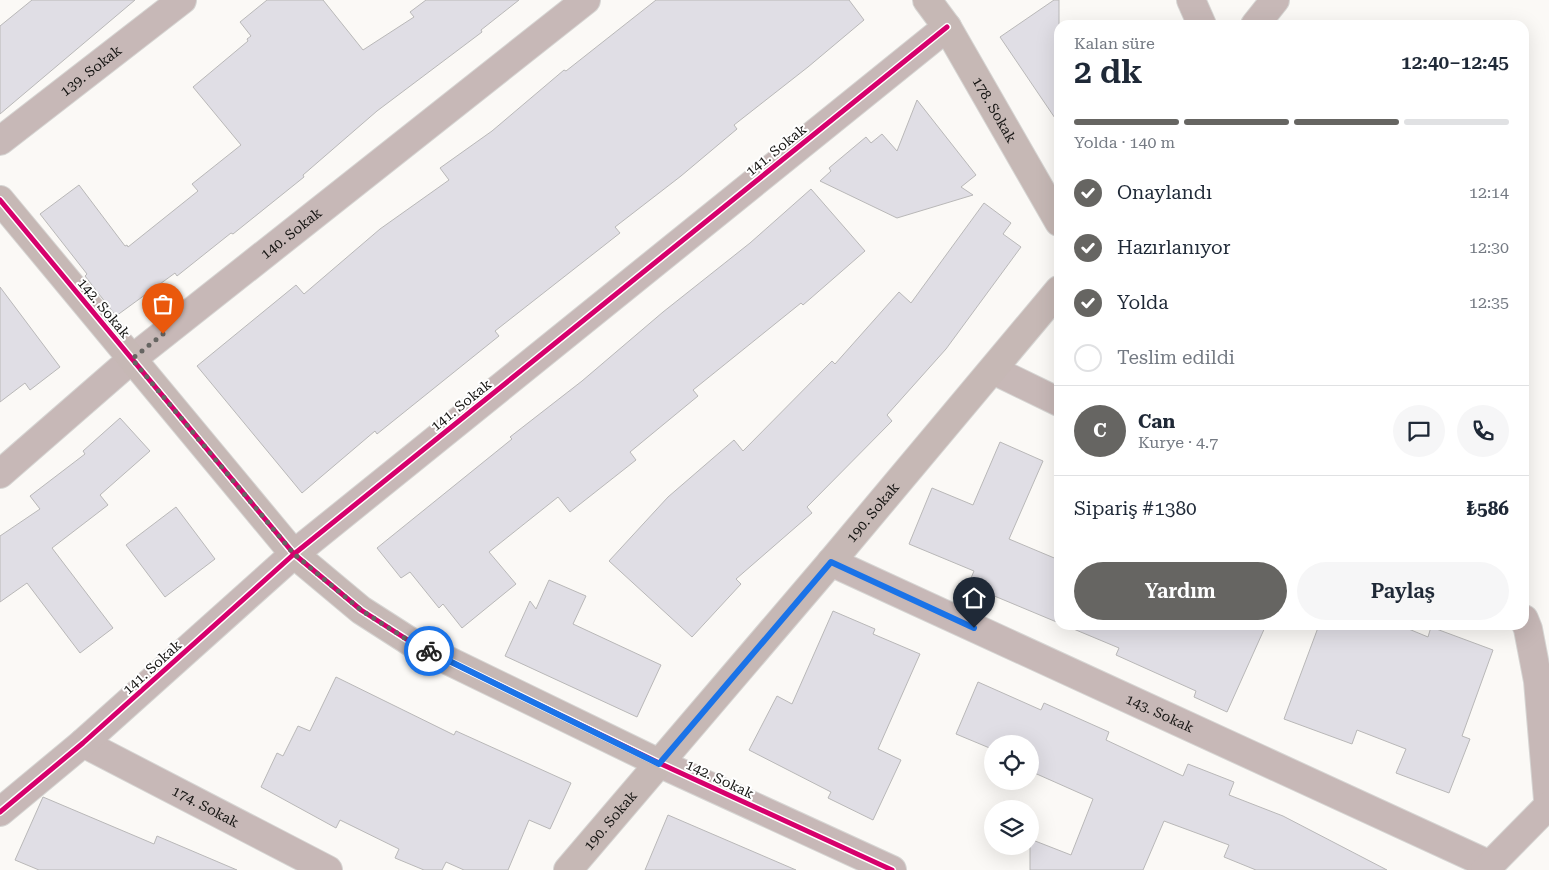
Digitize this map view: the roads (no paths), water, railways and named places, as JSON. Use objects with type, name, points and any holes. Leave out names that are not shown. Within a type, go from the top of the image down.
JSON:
[{"type":"street","name":"139. Sokak","points":[[0,141],[182,0]]},
{"type":"street","name":"140. Sokak","points":[[0,474],[132,359],[586,0]]},
{"type":"street","name":"178. Sokak","points":[[927,0],[947,27],[1054,213]]},
{"type":"street","points":[[1191,0],[1200,20]]},
{"type":"street","points":[[1259,20],[1275,0]]},
{"type":"street","name":"141. Sokak","points":[[0,812],[83,743],[294,554],[947,27]]},
{"type":"street","name":"142. Sokak","points":[[0,200],[294,554],[361,610],[414,644],[659,764],[892,870]]},
{"type":"street","name":"190. Sokak","points":[[568,870],[831,562],[1054,296]]},
{"type":"street","points":[[993,370],[1054,400]]},
{"type":"street","name":"143. Sokak","points":[[831,562],[1487,867]]},
{"type":"street","points":[[1487,867],[1548,809],[1538,681],[1525,630]]},
{"type":"street","name":"174. Sokak","points":[[83,743],[328,870]]}]
